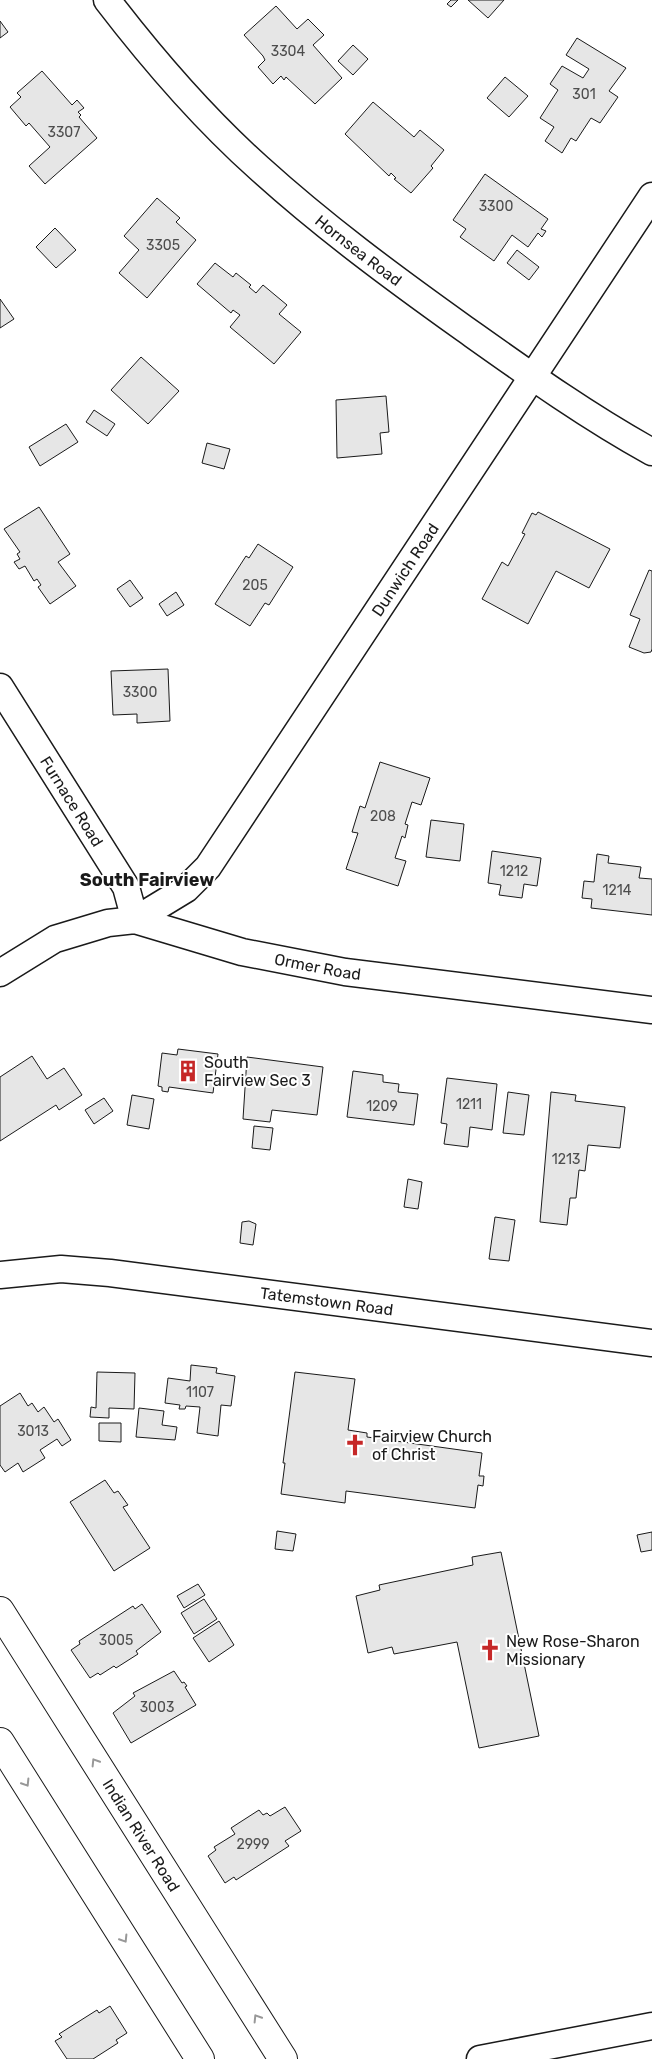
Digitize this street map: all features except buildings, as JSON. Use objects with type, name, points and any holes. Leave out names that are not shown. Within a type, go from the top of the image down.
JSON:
[{"type":"main road","name":"Indian River Road","points":[[0,1611],[283,2059]]},
{"type":"main road","points":[[0,1742],[200,2059]]},
{"type":"street","name":"Hornsea Road","points":[[107,0],[179,88],[258,168],[346,242],[533,378],[613,430],[652,452]]},
{"type":"street","name":"Dunwich Road","points":[[135,920],[186,889],[208,867],[652,196]]},
{"type":"street","name":"Furnace Road","points":[[0,687],[126,887],[135,920]]},
{"type":"street","name":"Ormer Road","points":[[0,973],[55,939],[108,923],[135,920],[242,952],[344,972],[652,1010]]},
{"type":"street","name":"Tatemstown Road","points":[[0,1275],[61,1270],[110,1272],[652,1343]]},
{"type":"street","points":[[480,2059],[652,2026]]},
{"type":"place","name":"South Fairview Sec 3","points":[[188,1071]]},
{"type":"place","name":"Fairview Church of Christ","points":[[355,1445]]},
{"type":"place","name":"New Rose-Sharon Missionary","points":[[490,1650]]},
{"type":"district","name":"South Fairview","points":[[147,880]]}]
